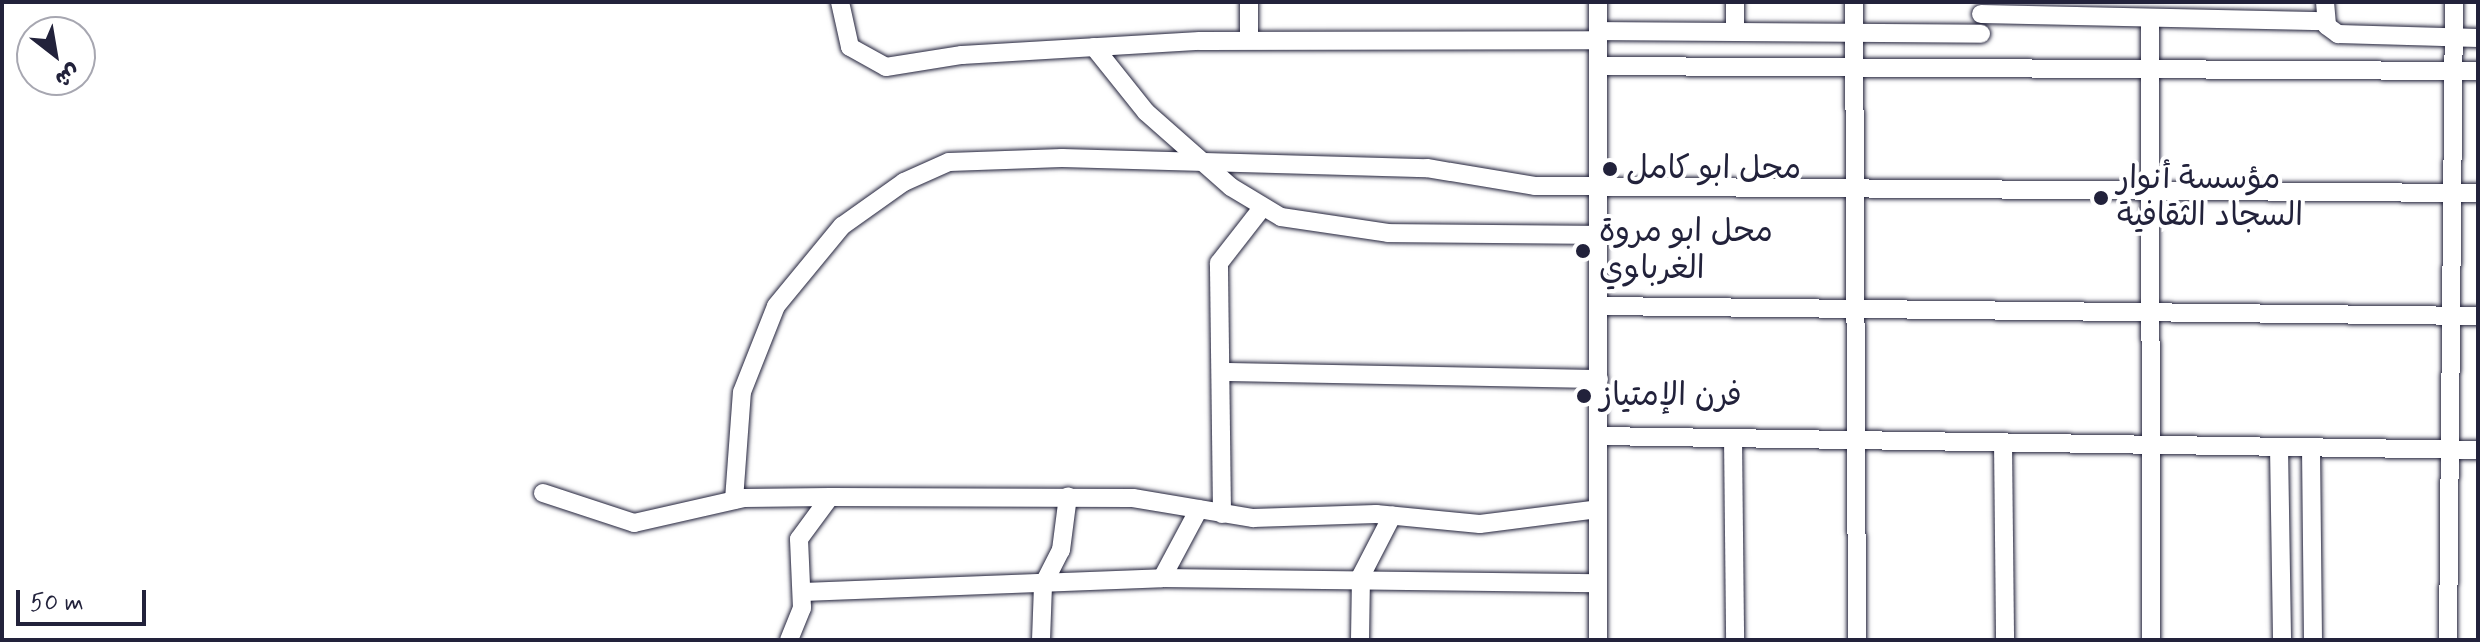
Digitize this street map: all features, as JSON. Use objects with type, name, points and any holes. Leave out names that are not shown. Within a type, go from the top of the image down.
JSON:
[{"type":"street","points":[[840,2],[850,47],[886,67],[1094,47],[1249,40],[1735,32],[1981,34]]},
{"type":"street","points":[[1249,2],[1249,40]]},
{"type":"street","points":[[1598,2],[1598,640]]},
{"type":"street","points":[[1735,2],[1735,32]]},
{"type":"street","points":[[1854,2],[1857,640]]},
{"type":"street","points":[[2325,2],[2325,21]]},
{"type":"street","points":[[2448,640],[2454,2]]},
{"type":"street","points":[[1981,68],[1981,8],[2150,18],[2325,21],[2341,34],[2478,38]]},
{"type":"street","points":[[2150,18],[2151,640]]},
{"type":"street","points":[[1094,47],[1122,89],[1262,208],[1388,233],[1598,235]]},
{"type":"street","points":[[1598,66],[2478,71]]},
{"type":"street","points":[[734,500],[742,392],[764,326],[842,226],[926,171],[976,158],[1427,168],[1535,186],[2478,193]]},
{"type":"street","points":[[1222,514],[1224,372],[1219,263],[1262,208]]},
{"type":"street","points":[[1598,306],[2478,316]]},
{"type":"street","points":[[1224,372],[1599,379]]},
{"type":"street","points":[[1598,436],[2478,450]]},
{"type":"street","points":[[1733,438],[1735,640]]},
{"type":"street","points":[[2003,443],[2005,640]]},
{"type":"street","points":[[2279,447],[2282,640]]},
{"type":"street","points":[[2311,448],[2313,640]]},
{"type":"street","points":[[543,493],[634,523],[734,500],[830,497],[1068,496],[1222,514],[1392,516],[1480,524],[1598,509]]},
{"type":"street","points":[[1041,640],[1043,585],[1061,550],[1068,496]]},
{"type":"street","points":[[789,640],[803,592],[799,539],[830,497]]},
{"type":"street","points":[[1162,578],[1199,509]]},
{"type":"street","points":[[1360,640],[1361,586],[1392,516]]},
{"type":"street","points":[[803,592],[1162,578],[1361,586],[1598,583]]},
{"type":"place","name":"محل ابو كامل","points":[[1610,169]]},
{"type":"place","name":"مؤسسة أنوار السجاد الثقافية","points":[[2101,198]]},
{"type":"place","name":"محل ابو مروة الغرباوي","points":[[1583,251]]},
{"type":"place","name":"فرن الإمتياز","points":[[1584,396]]}]
